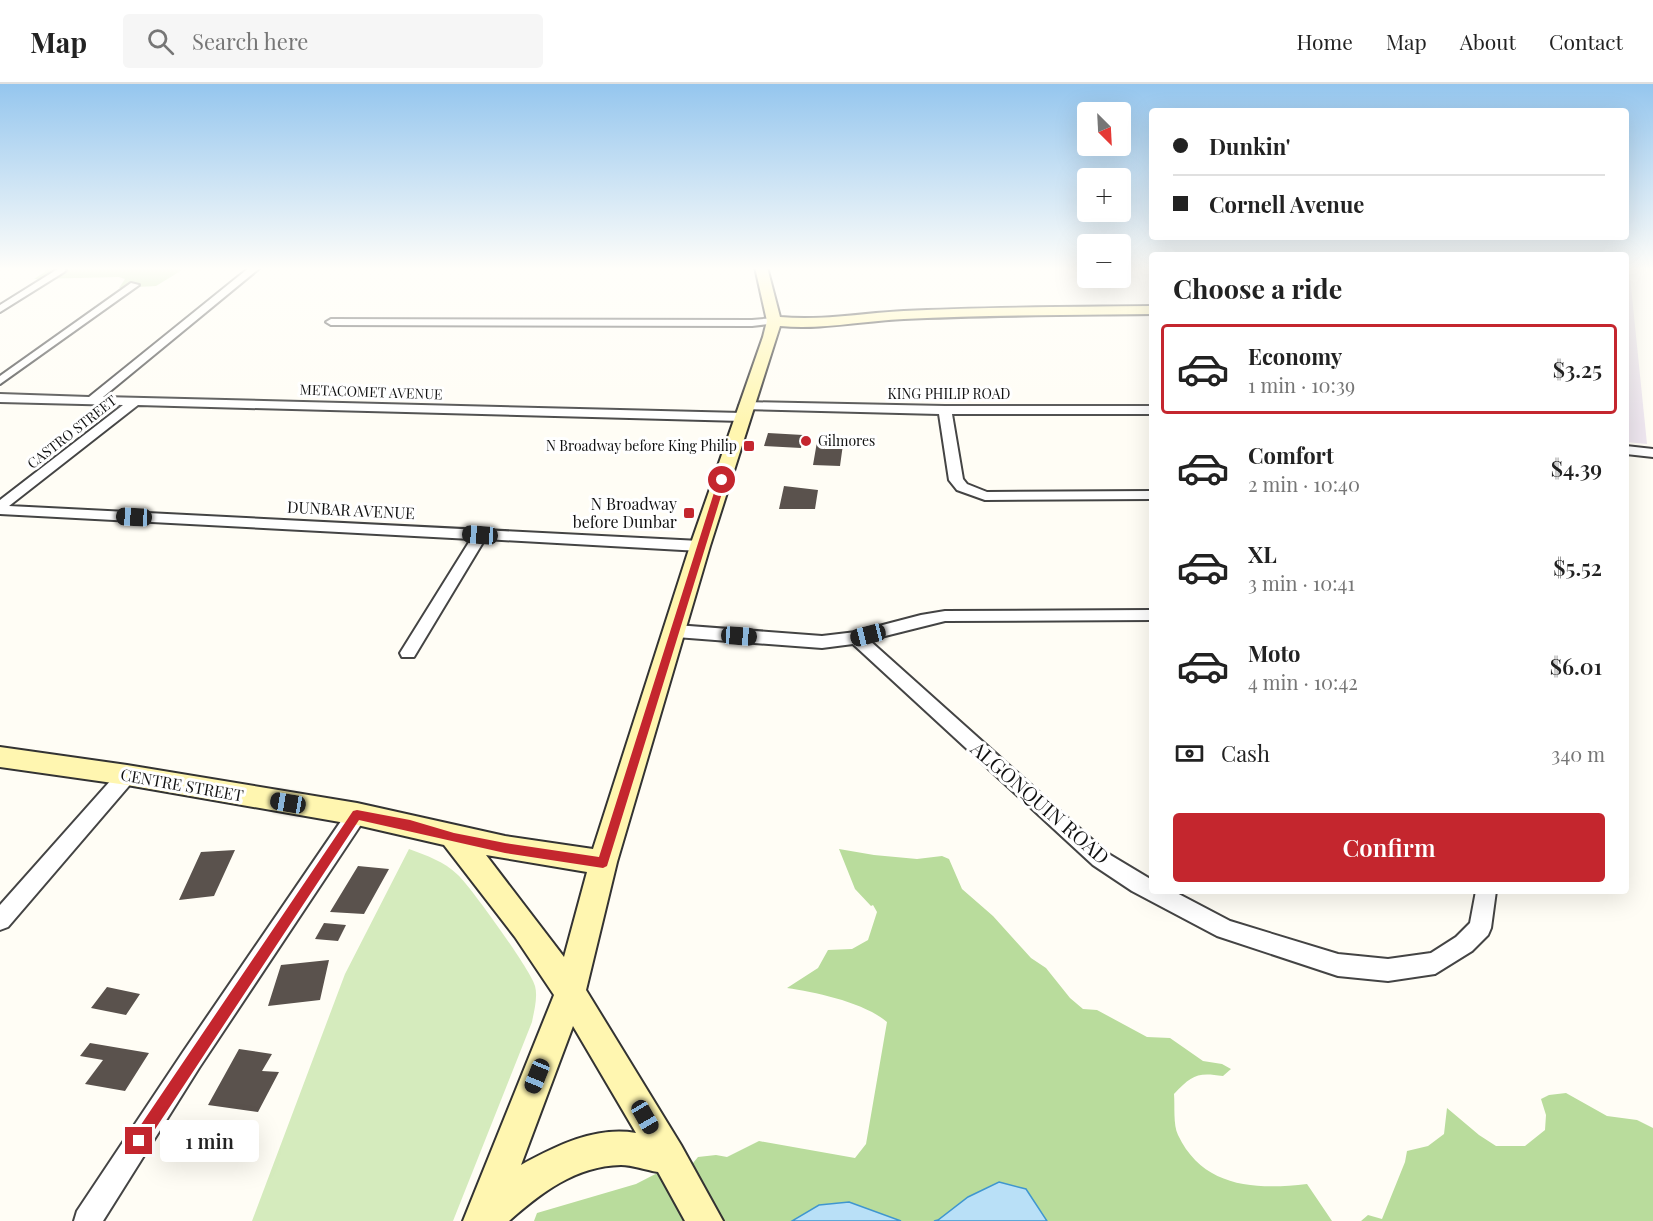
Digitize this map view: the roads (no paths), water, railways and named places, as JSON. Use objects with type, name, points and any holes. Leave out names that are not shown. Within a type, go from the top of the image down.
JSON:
[{"type":"main road","points":[[481,1221],[570,993],[603,862],[676,631],[700,546],[771,337],[774,321],[788,323],[841,320]]},
{"type":"main road","name":"CENTRE STREET","points":[[0,757],[357,814],[505,848],[603,862]]},
{"type":"main road","points":[[454,838],[495,888],[570,993],[611,1058],[705,1221]]},
{"type":"main road","points":[[481,1221],[530,1179],[572,1156],[621,1148],[669,1157]]},
{"type":"street","points":[[0,381],[85,320]]},
{"type":"street","points":[[91,401],[191,320]]},
{"type":"street","points":[[331,322],[752,323],[774,321]]},
{"type":"street","name":"METACOMET AVENUE","points":[[2,399],[744,412]]},
{"type":"street","name":"CASTRO STREET","points":[[0,509],[134,402]]},
{"type":"street","points":[[945,410],[956,480],[962,487],[985,496],[1149,495]]},
{"type":"street","name":"KING PHILIP ROAD","points":[[744,412],[1149,410]]},
{"type":"street","points":[[1629,450],[1653,453]]},
{"type":"street","name":"DUNBAR AVENUE","points":[[0,509],[700,546]]},
{"type":"street","points":[[408,653],[480,535]]},
{"type":"street","points":[[676,631],[822,642],[856,638],[921,620],[945,616],[1149,615]]},
{"type":"street","name":"ALGONQUIN ROAD","points":[[856,638],[1100,859],[1149,889]]},
{"type":"street","points":[[0,920],[127,776]]},
{"type":"street","points":[[87,1221],[191,1060],[357,814]]},
{"type":"street","name":"ALGONQUIN ROAD","points":[[1158,894],[1225,929],[1338,965],[1388,970],[1435,963],[1464,944],[1480,928],[1486,894]]},
{"type":"water","points":[[999,1182],[1026,1189],[1047,1221],[934,1221],[968,1197]]},
{"type":"water","points":[[849,1202],[901,1221],[792,1221],[819,1205]]},
{"type":"place","name":"Gilmores","points":[[806,441]]},
{"type":"place","name":"N Broadway before King Philip","points":[[749,446]]},
{"type":"place","name":"N Broadway before Dunbar","points":[[689,513]]}]
